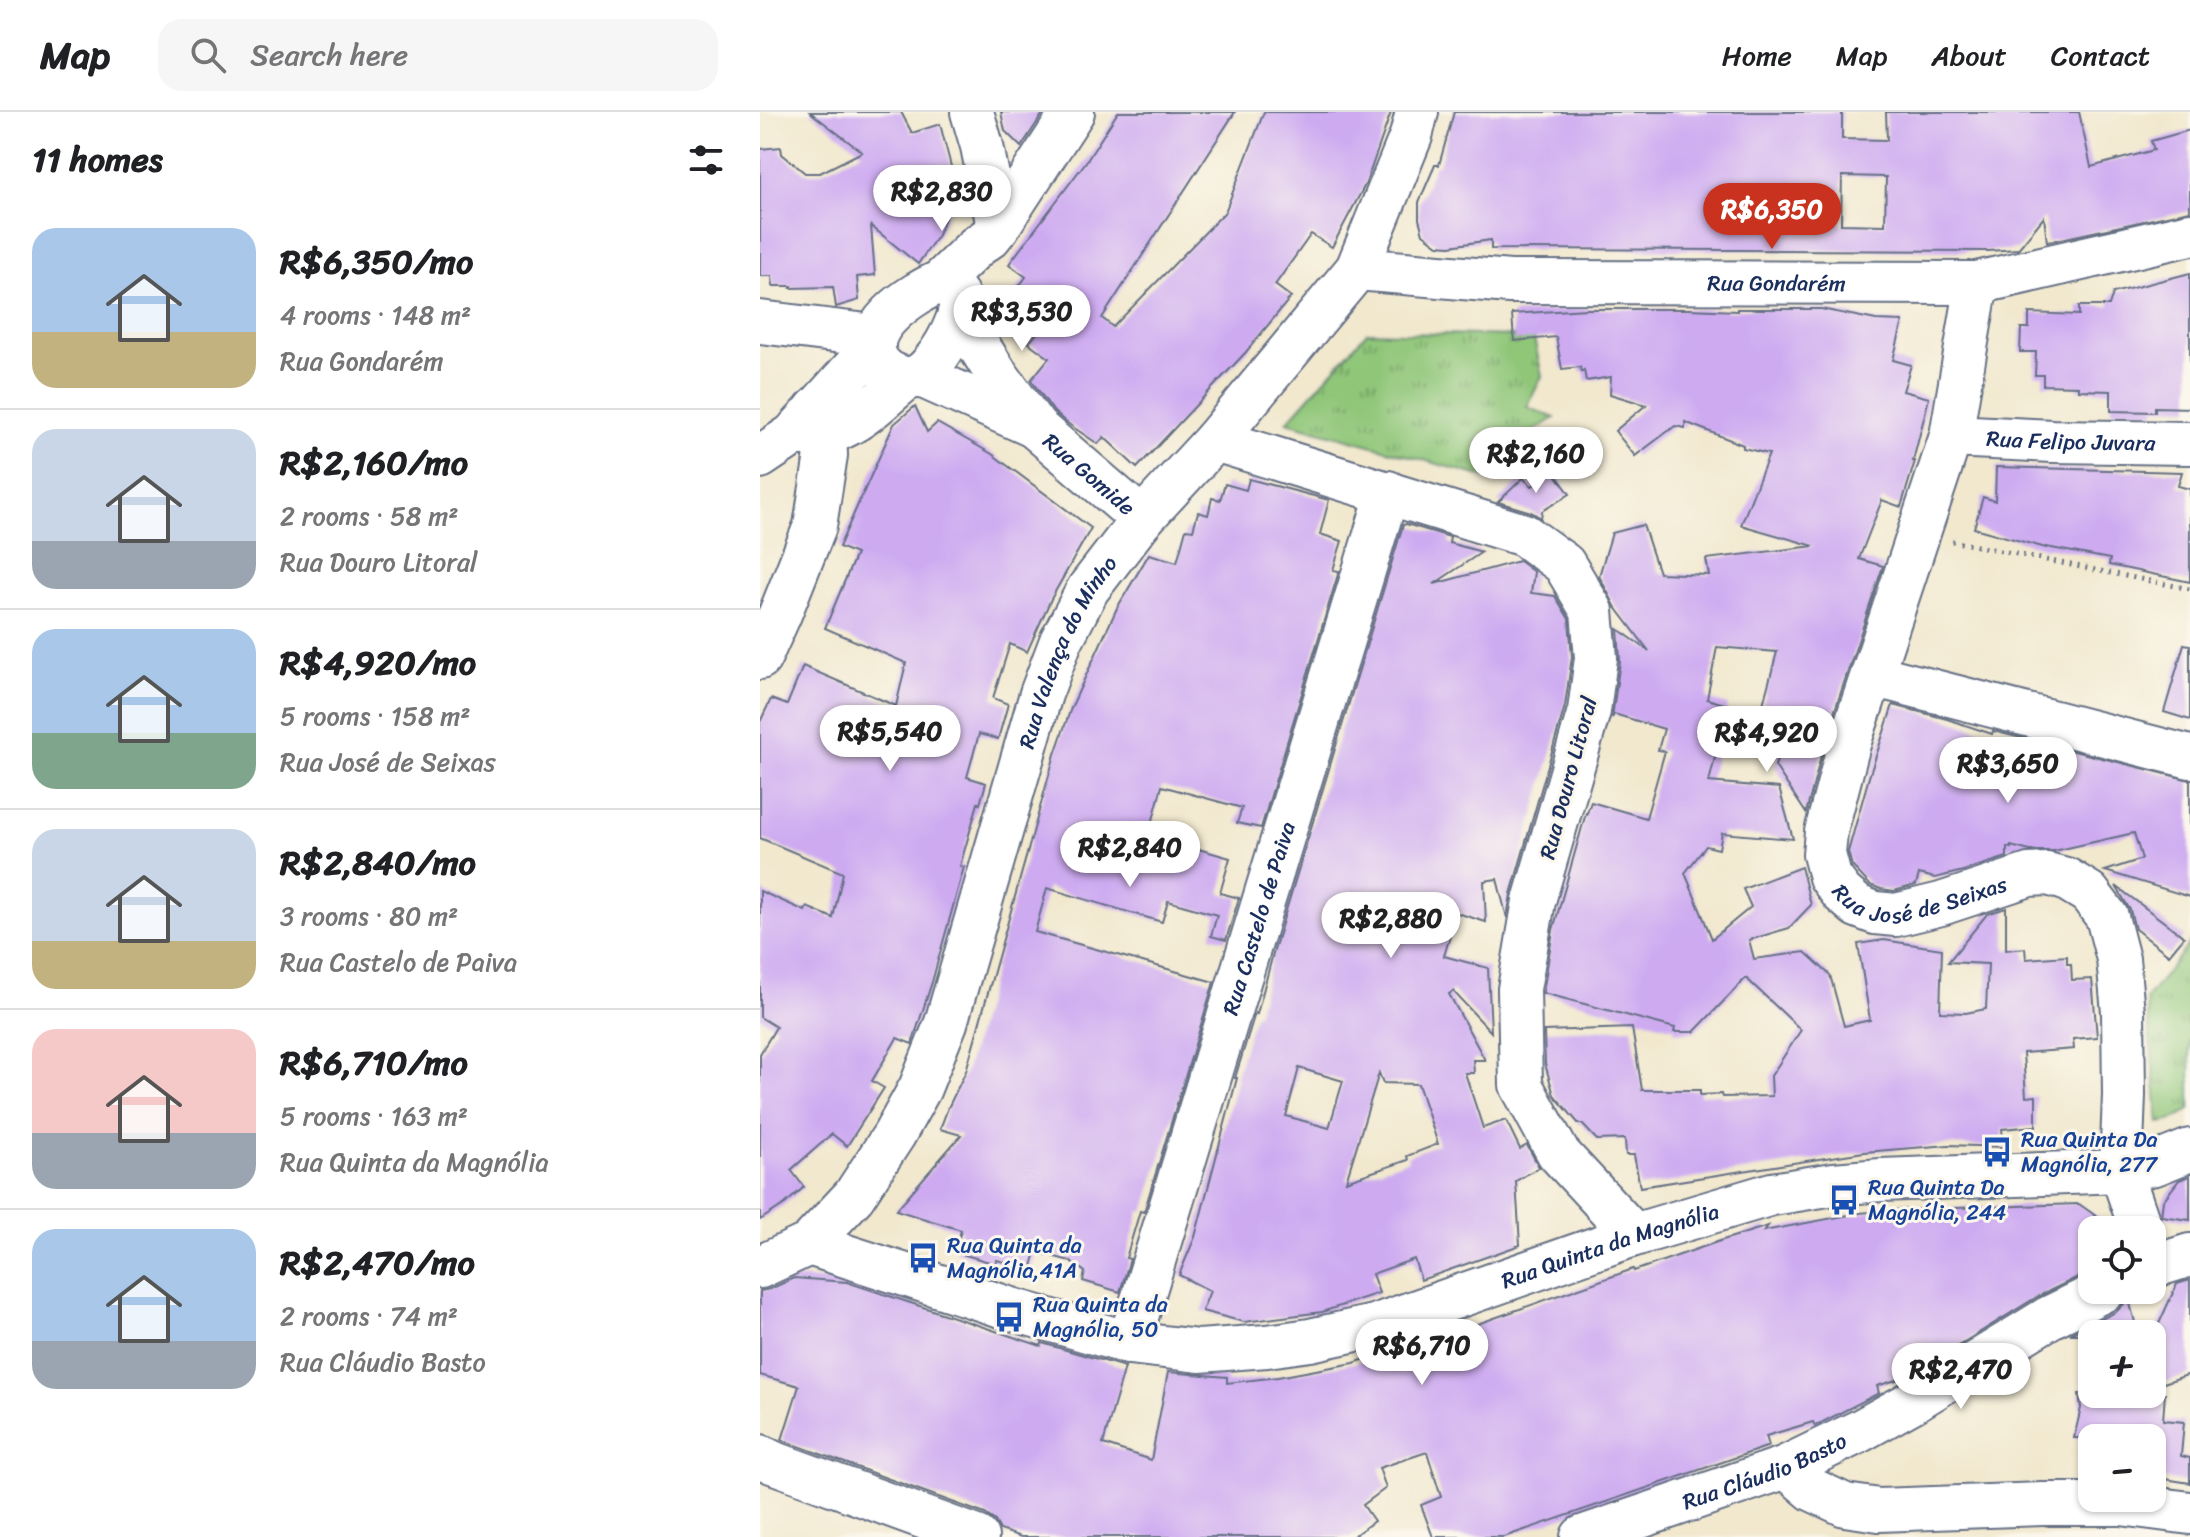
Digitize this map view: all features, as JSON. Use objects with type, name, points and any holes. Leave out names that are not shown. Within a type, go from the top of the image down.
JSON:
[{"type":"street","points":[[972,112],[982,146],[994,232]]},
{"type":"street","points":[[799,433],[842,428],[935,359],[954,327],[953,299],[976,247],[994,232],[1073,112]]},
{"type":"street","name":"Rua Valença do Minho","points":[[809,1244],[854,1196],[920,1088],[946,1023],[1041,694],[1061,641],[1088,589],[1142,519],[1215,440],[1357,269],[1411,136],[1417,112]]},
{"type":"street","name":"Rua Gondarém","points":[[1357,269],[1510,282],[1977,283],[2190,234]]},
{"type":"street","name":"Rua José de Seixas","points":[[1977,283],[1951,436],[1849,744],[1826,832],[1824,854],[1830,877],[1842,893],[1857,906],[1875,913],[1896,915],[1941,904],[2029,875],[2047,874],[2066,879],[2089,893],[2107,917],[2118,959],[2124,1054],[2121,1171],[2141,1216]]},
{"type":"street","points":[[799,433],[874,342],[888,317],[907,300],[918,292],[953,299]]},
{"type":"street","name":"Rua Gomide","points":[[953,299],[995,372],[1036,428],[1142,519]]},
{"type":"street","points":[[760,322],[874,342]]},
{"type":"street","points":[[874,342],[877,360],[884,369],[894,375],[913,377]]},
{"type":"street","name":"Rua Gomide","points":[[913,377],[1036,428]]},
{"type":"street","points":[[760,658],[815,526],[825,467],[799,433]]},
{"type":"street","name":"Rua Felipo Juvara","points":[[1951,436],[2190,443]]},
{"type":"street","name":"Rua Douro Litoral","points":[[1215,440],[1524,535],[1564,564],[1592,611],[1596,658],[1589,711],[1534,901],[1519,989],[1521,1085],[1558,1153],[1634,1235]]},
{"type":"street","name":"Rua Castelo de Paiva","points":[[1129,1343],[1388,492]]},
{"type":"street","points":[[1872,675],[2190,757]]},
{"type":"street","name":"Rua Quinta da Magnólia","points":[[809,1244],[1129,1343],[1199,1351],[1310,1340],[1374,1326],[1634,1235],[1772,1194],[1834,1184],[2121,1171],[2155,1164],[2190,1150]]},
{"type":"street","points":[[760,1267],[809,1244]]},
{"type":"street","name":"Rua Cláudio Basto","points":[[1582,1537],[1812,1456],[1871,1425],[2078,1303]]},
{"type":"street","points":[[760,1456],[977,1537]]},
{"type":"street","points":[[1786,1467],[1823,1495],[1845,1505],[1879,1510],[2105,1504],[2190,1513]]},
{"type":"path","points":[[1919,535],[2190,589]]},
{"type":"green space","points":[[1367,332],[1533,334],[1542,376],[1527,407],[1555,418],[1526,436],[1484,477],[1287,422]]},
{"type":"green space","points":[[2190,943],[2190,1110],[2170,1121],[2159,1123],[2146,999]]},
{"type":"building","points":[[810,112],[901,112],[912,133],[940,124],[954,178],[949,208],[938,235],[918,264],[871,226],[875,275],[857,277],[859,300],[836,307],[833,287],[773,286],[772,276],[760,276],[760,149],[781,147],[782,154],[805,173],[820,173],[862,152]]},
{"type":"building","points":[[1001,112],[1044,112],[1021,147],[1005,131]]},
{"type":"building","points":[[1118,112],[1235,112],[1102,318],[1113,327],[1225,212],[1264,112],[1391,112],[1366,183],[1332,247],[1311,234],[1275,285],[1291,297],[1246,352],[1137,468],[1104,437],[1098,444],[1067,423],[1054,412],[1031,380],[1049,358],[1029,343],[1037,333],[1013,314],[1013,294],[1026,277],[1009,264],[1088,159]]},
{"type":"building","points":[[1454,112],[1842,112],[1842,139],[1887,140],[1886,112],[2079,112],[2091,167],[2154,150],[2151,141],[2190,130],[2190,211],[2047,242],[2044,217],[2018,249],[1988,251],[1491,249],[1491,240],[1438,245],[1423,234],[1419,202],[1435,165],[1439,165]],"holes":[[[1842,176],[1886,177],[1885,225],[1841,224]]]},
{"type":"building","points":[[2190,273],[2190,408],[2155,407],[2155,412],[2111,411],[2111,391],[2043,385],[2043,375],[2035,375],[2036,352],[2020,352],[2021,328],[2029,328],[2029,313],[2079,315],[2079,306],[2109,306],[2113,293]]},
{"type":"building","points":[[1586,309],[1821,309],[1876,320],[1903,321],[1893,360],[1911,365],[1903,391],[1929,398],[1901,507],[1882,500],[1859,559],[1883,566],[1826,737],[1806,813],[1775,766],[1789,720],[1761,712],[1777,652],[1717,647],[1707,699],[1728,705],[1709,782],[1779,788],[1793,839],[1722,833],[1719,849],[1706,846],[1685,873],[1712,939],[1751,907],[1743,889],[1801,867],[1811,905],[1789,928],[1749,940],[1754,959],[1805,952],[1830,975],[1844,1026],[1870,1020],[1858,944],[1884,940],[1942,949],[1940,1012],[1966,1013],[1986,1009],[1988,964],[1948,962],[1987,914],[2006,908],[2006,950],[2025,948],[2026,959],[2067,956],[2072,980],[2092,979],[2097,1037],[2073,1039],[2074,1049],[2023,1053],[2026,1097],[2036,1096],[2036,1126],[2002,1129],[2004,1147],[1949,1145],[1864,1152],[1640,1187],[1634,1155],[1626,1155],[1625,1139],[1597,1140],[1554,1095],[1545,1064],[1544,1031],[1632,1028],[1642,1090],[1700,1090],[1700,1095],[1721,1094],[1722,1097],[1772,1096],[1771,1076],[1801,1030],[1746,978],[1694,1032],[1674,1032],[1675,1028],[1543,993],[1553,930],[1591,802],[1646,818],[1665,751],[1658,750],[1664,729],[1614,714],[1612,718],[1620,661],[1618,629],[1649,651],[1615,606],[1599,576],[1612,533],[1643,525],[1659,573],[1709,575],[1706,559],[1814,546],[1741,525],[1769,454],[1743,448],[1743,445],[1685,422],[1685,428],[1675,426],[1635,456],[1615,431],[1646,405],[1610,394],[1611,377],[1586,381],[1584,370],[1581,372],[1580,367],[1562,369],[1556,337],[1514,341],[1512,314]]},
{"type":"building","points":[[915,406],[927,432],[937,423],[992,454],[1091,528],[1051,599],[1027,652],[1010,644],[993,698],[1008,704],[998,739],[979,734],[967,777],[986,783],[912,1044],[897,1038],[872,1081],[884,1088],[847,1146],[832,1134],[791,1170],[804,1187],[760,1220],[760,1054],[776,1027],[760,1017],[760,891],[805,911],[807,907],[833,918],[843,873],[760,838],[760,722],[771,699],[787,705],[803,666],[896,706],[906,663],[825,628],[856,554],[839,547],[894,424]]},
{"type":"building","points":[[1996,467],[2182,472],[2178,486],[2190,489],[2190,582],[2109,565],[2110,559],[2046,548],[1974,528],[1983,497],[1995,501]]},
{"type":"building","points":[[1554,472],[1570,494],[1542,511],[1541,518],[1498,502],[1523,478],[1532,486]]},
{"type":"building","points":[[1249,479],[1329,500],[1320,534],[1342,541],[1333,570],[1339,571],[1261,828],[1237,823],[1242,808],[1162,786],[1149,835],[1230,858],[1220,893],[1239,898],[1226,940],[1211,936],[1217,915],[1168,901],[1162,922],[1047,888],[1035,932],[1214,982],[1144,1212],[1140,1211],[1120,1292],[1083,1281],[1085,1272],[1070,1261],[1036,1252],[1031,1270],[955,1252],[961,1230],[896,1210],[961,1135],[940,1129],[966,1071],[1055,754],[1071,708],[1117,608],[1149,554],[1177,562],[1186,529],[1193,530],[1198,512],[1208,515],[1212,498],[1220,500],[1225,484],[1246,490]]},
{"type":"building","points":[[1403,525],[1450,537],[1449,543],[1482,552],[1434,584],[1519,561],[1534,572],[1531,593],[1555,596],[1569,619],[1572,657],[1565,706],[1511,894],[1507,918],[1497,879],[1484,881],[1486,922],[1457,913],[1444,956],[1488,968],[1491,1032],[1453,991],[1449,994],[1485,1060],[1473,1060],[1474,1073],[1465,1073],[1483,1128],[1506,1120],[1520,1149],[1527,1145],[1539,1167],[1516,1181],[1520,1245],[1421,1280],[1414,1259],[1372,1274],[1379,1293],[1322,1312],[1244,1322],[1202,1311],[1210,1291],[1179,1275],[1195,1237],[1235,1078],[1257,1014]],"holes":[[[1299,1068],[1343,1081],[1329,1128],[1286,1116]],[[1379,1073],[1383,1083],[1418,1084],[1438,1144],[1407,1156],[1408,1160],[1346,1181]]]},
{"type":"building","points":[[2184,644],[2190,645],[2190,720],[2164,712]]},
{"type":"building","points":[[1893,705],[1992,734],[1993,731],[2190,780],[2190,897],[2105,871],[2142,859],[2134,833],[2054,851],[2030,851],[2011,846],[2007,847],[2007,857],[1963,871],[1935,878],[1919,874],[1916,885],[1894,891],[1870,885],[1852,866],[1848,852]]},
{"type":"building","points":[[2116,886],[2184,937],[2169,955],[2135,929],[2130,910]]},
{"type":"building","points":[[2190,1176],[2190,1220],[2161,1216],[2163,1201],[2179,1180]]},
{"type":"building","points":[[2079,1204],[2096,1216],[2078,1216],[2078,1277],[2037,1297],[1909,1376],[1877,1386],[1879,1393],[1815,1426],[1813,1422],[1766,1436],[1769,1446],[1504,1537],[1433,1537],[1421,1505],[1441,1497],[1427,1452],[1379,1468],[1386,1488],[1363,1505],[1374,1521],[1352,1537],[1021,1537],[1000,1530],[995,1521],[985,1514],[782,1440],[799,1386],[760,1375],[760,1291],[794,1278],[847,1282],[1041,1346],[1042,1343],[1125,1367],[1103,1444],[1151,1460],[1168,1372],[1227,1377],[1227,1383],[1354,1363],[1433,1335],[1435,1339],[1633,1269],[1768,1226],[1764,1231],[1891,1210]]},
{"type":"building","points":[[2190,1280],[2190,1374],[2166,1382],[2166,1320],[2161,1320],[2177,1284]]},
{"type":"building","points":[[2124,1304],[2130,1304],[2134,1320],[2099,1320]]},
{"type":"building","points":[[2081,1408],[2164,1408],[2163,1420],[2184,1422],[2181,1456],[2190,1458],[2190,1483],[2166,1479],[2166,1424],[2078,1424],[2078,1438],[2074,1438]]},
{"type":"place","name":"Rua Quinta Da Magnólia, 277","points":[[1997,1152]]},
{"type":"place","name":"Rua Quinta Da Magnólia, 244","points":[[1844,1200]]},
{"type":"place","name":"Rua Quinta da Magnólia,41A","points":[[923,1258]]},
{"type":"place","name":"Rua Quinta da Magnólia, 50","points":[[1009,1317]]}]
